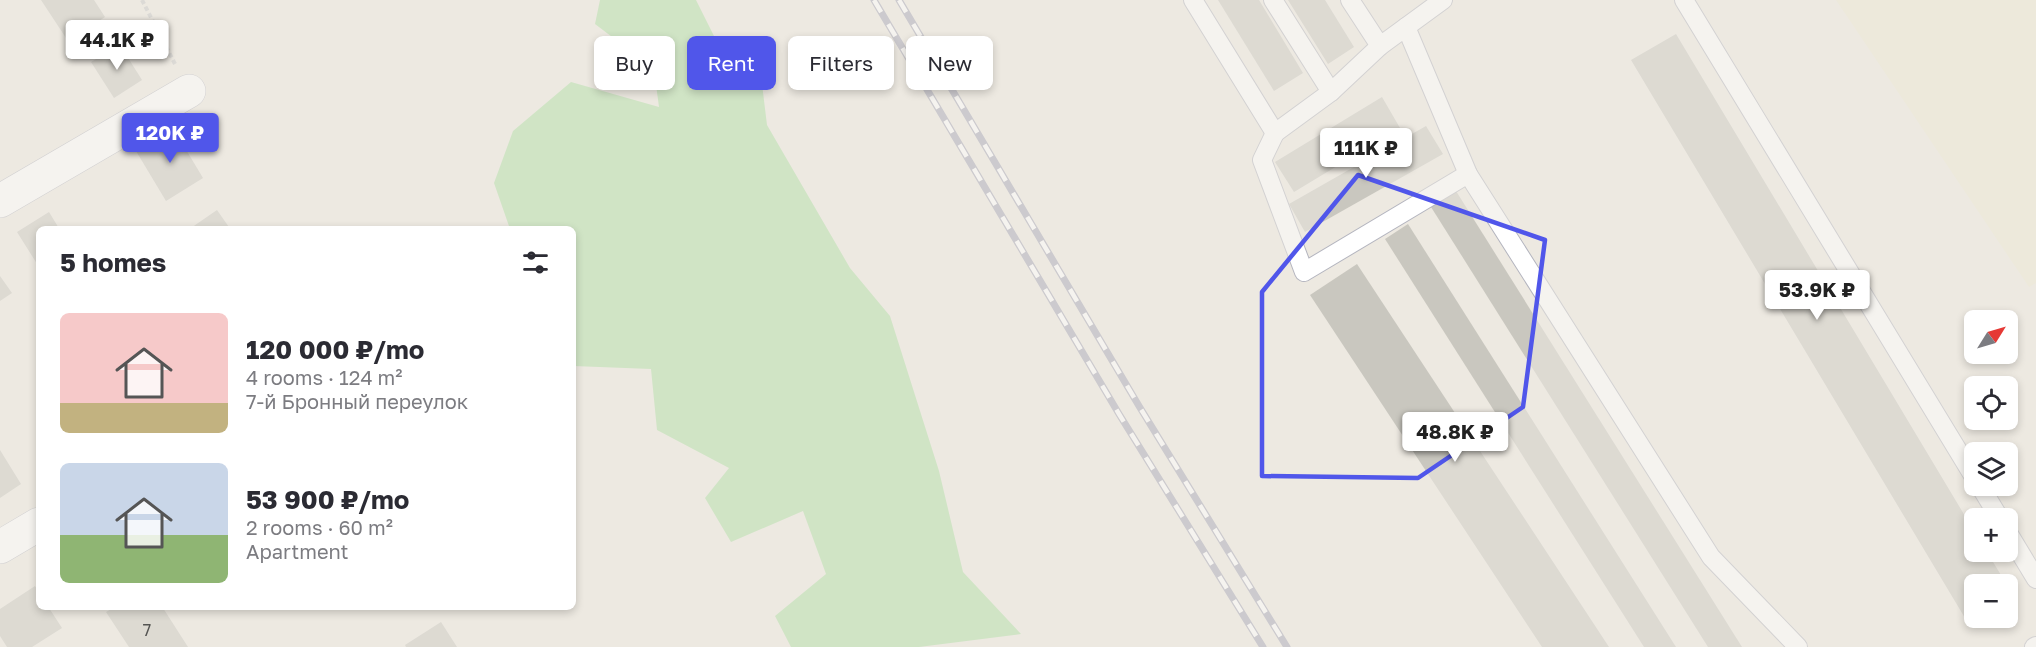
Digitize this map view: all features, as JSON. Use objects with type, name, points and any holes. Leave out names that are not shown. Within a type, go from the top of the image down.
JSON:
[{"type":"street","points":[[0,201],[189,91]]},
{"type":"street","points":[[0,547],[36,526]]},
{"type":"lane","points":[[1193,0],[1275,133]]},
{"type":"lane","points":[[1273,0],[1332,92]]},
{"type":"lane","points":[[1350,0],[1380,46]]},
{"type":"lane","points":[[1443,0],[1380,46],[1332,92],[1275,133],[1262,160],[1304,272],[1468,174]]},
{"type":"lane","points":[[1684,0],[1964,461]]},
{"type":"lane","points":[[1406,27],[1468,174],[1711,557],[1798,647]]},
{"type":"lane","points":[[2018,549],[2036,579]]},
{"type":"path","points":[[142,0],[189,91]]},
{"type":"highlighted area","points":[[1358,175],[1545,240],[1523,407],[1418,478],[1262,476],[1262,292]]},
{"type":"shaded area","points":[[1836,0],[2036,0],[2036,283],[2029,287]]},
{"type":"green space","points":[[600,0],[696,0],[714,36],[687,36],[687,90],[763,90],[767,125],[850,268],[890,316],[939,471],[963,572],[1021,634],[919,647],[791,647],[775,616],[826,574],[803,511],[731,542],[705,498],[729,468],[657,430],[651,369],[576,366],[576,226],[509,226],[494,183],[513,131],[571,82],[659,107],[657,90],[675,90],[675,36],[611,36],[595,24]]},
{"type":"building","points":[[41,0],[94,0],[105,17],[68,41]]},
{"type":"building","points":[[1218,0],[1259,0],[1303,73],[1274,91]]},
{"type":"building","points":[[1288,0],[1325,0],[1354,47],[1328,64]]},
{"type":"building","points":[[1676,34],[1964,514],[1964,562],[1993,562],[2000,574],[1964,574],[1964,616],[1631,60]]},
{"type":"building","points":[[120,45],[142,80],[114,98],[91,62]]},
{"type":"building","points":[[1382,97],[1400,128],[1294,192],[1275,162]]},
{"type":"building","points":[[1426,126],[1443,154],[1305,232],[1289,204]]},
{"type":"building","points":[[173,128],[203,178],[166,201],[136,151]]},
{"type":"building","points":[[1456,191],[1742,647],[1708,647],[1431,207]]},
{"type":"building","points":[[217,210],[228,226],[194,226]]},
{"type":"building","points":[[49,212],[58,226],[36,226],[36,262],[17,232]]},
{"type":"building","points":[[1408,224],[1676,647],[1644,647],[1385,239]]},
{"type":"building","points":[[1357,264],[1609,647],[1542,647],[1310,295]]},
{"type":"building","points":[[0,276],[12,293],[0,301]]},
{"type":"building","points":[[0,450],[21,484],[0,498]]},
{"type":"building","points":[[35,586],[36,610],[50,610],[62,628],[32,647],[7,647],[0,636],[0,609]]},
{"type":"building","points":[[110,610],[164,610],[188,647],[129,647],[106,612]]},
{"type":"building","points":[[441,622],[457,647],[406,647],[405,645]]},
{"type":"railway","points":[[874,0],[1119,414],[1263,647]]},
{"type":"railway","points":[[899,0],[1139,406],[1287,647]]}]
